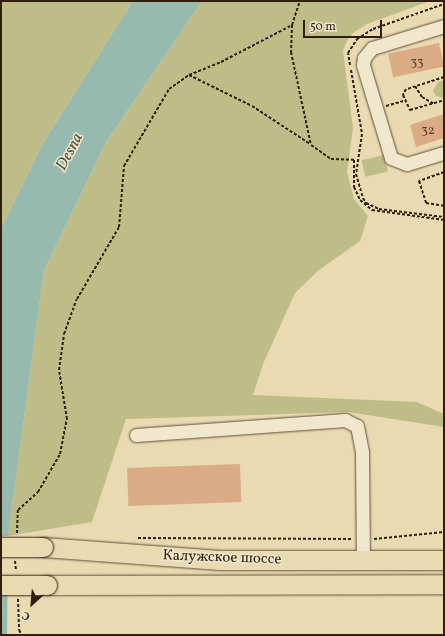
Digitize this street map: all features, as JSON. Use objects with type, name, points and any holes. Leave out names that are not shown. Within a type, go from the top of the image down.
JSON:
[{"type":"highway","name":"Калужское шоссе","points":[[11,546],[220,560],[444,560]]},
{"type":"highway","name":"Калужское шоссе","points":[[8,579],[47,584],[444,584]]},
{"type":"street","points":[[444,26],[372,48],[367,52],[363,65],[391,158],[399,163],[410,163],[444,153]]},
{"type":"street","points":[[136,435],[345,420],[357,426],[362,452],[363,561]]},
{"type":"path","points":[[300,1],[292,25],[291,52],[311,145]]},
{"type":"path","points":[[8,579],[11,546],[18,510],[38,492],[60,454],[67,419],[59,370],[64,334],[77,299],[119,227],[124,166],[169,89],[189,74],[221,62],[292,25]]},
{"type":"path","points":[[189,74],[252,106],[331,159],[354,160],[354,187],[360,200],[372,210],[444,220]]},
{"type":"path","points":[[444,77],[404,90],[404,101],[410,110],[444,100]]},
{"type":"path","points":[[415,86],[422,97],[434,103]]},
{"type":"path","points":[[376,110],[404,101]]},
{"type":"path","points":[[444,172],[419,181],[426,203],[444,206]]},
{"type":"path","points":[[136,538],[363,539],[444,532]]},
{"type":"path","points":[[18,595],[19,630],[22,635]]},
{"type":"shaded area","points":[[1,1],[133,1],[42,145],[1,229]]},
{"type":"shaded area","points":[[202,1],[430,1],[367,24],[353,33],[347,41],[343,51],[353,128],[347,172],[354,199],[368,216],[360,241],[319,270],[295,293],[263,364],[253,395],[417,402],[444,414],[444,427],[348,412],[126,419],[92,522],[8,536],[44,270],[106,142]]},
{"type":"shaded area","points":[[439,81],[444,81],[443,98],[436,96],[433,90]]},
{"type":"shaded area","points":[[384,155],[388,172],[365,177],[362,160]]},
{"type":"water","name":"Desna","points":[[133,1],[202,1],[106,142],[44,270],[8,536],[7,635],[1,635],[1,229],[42,145]]},
{"type":"pier","points":[[1,536],[11,536],[9,594],[1,595]]},
{"type":"building","points":[[439,43],[444,66],[393,77],[388,54]]},
{"type":"building","points":[[444,114],[444,138],[416,147],[410,125]]},
{"type":"building","points":[[240,464],[241,502],[128,506],[127,468]]}]
